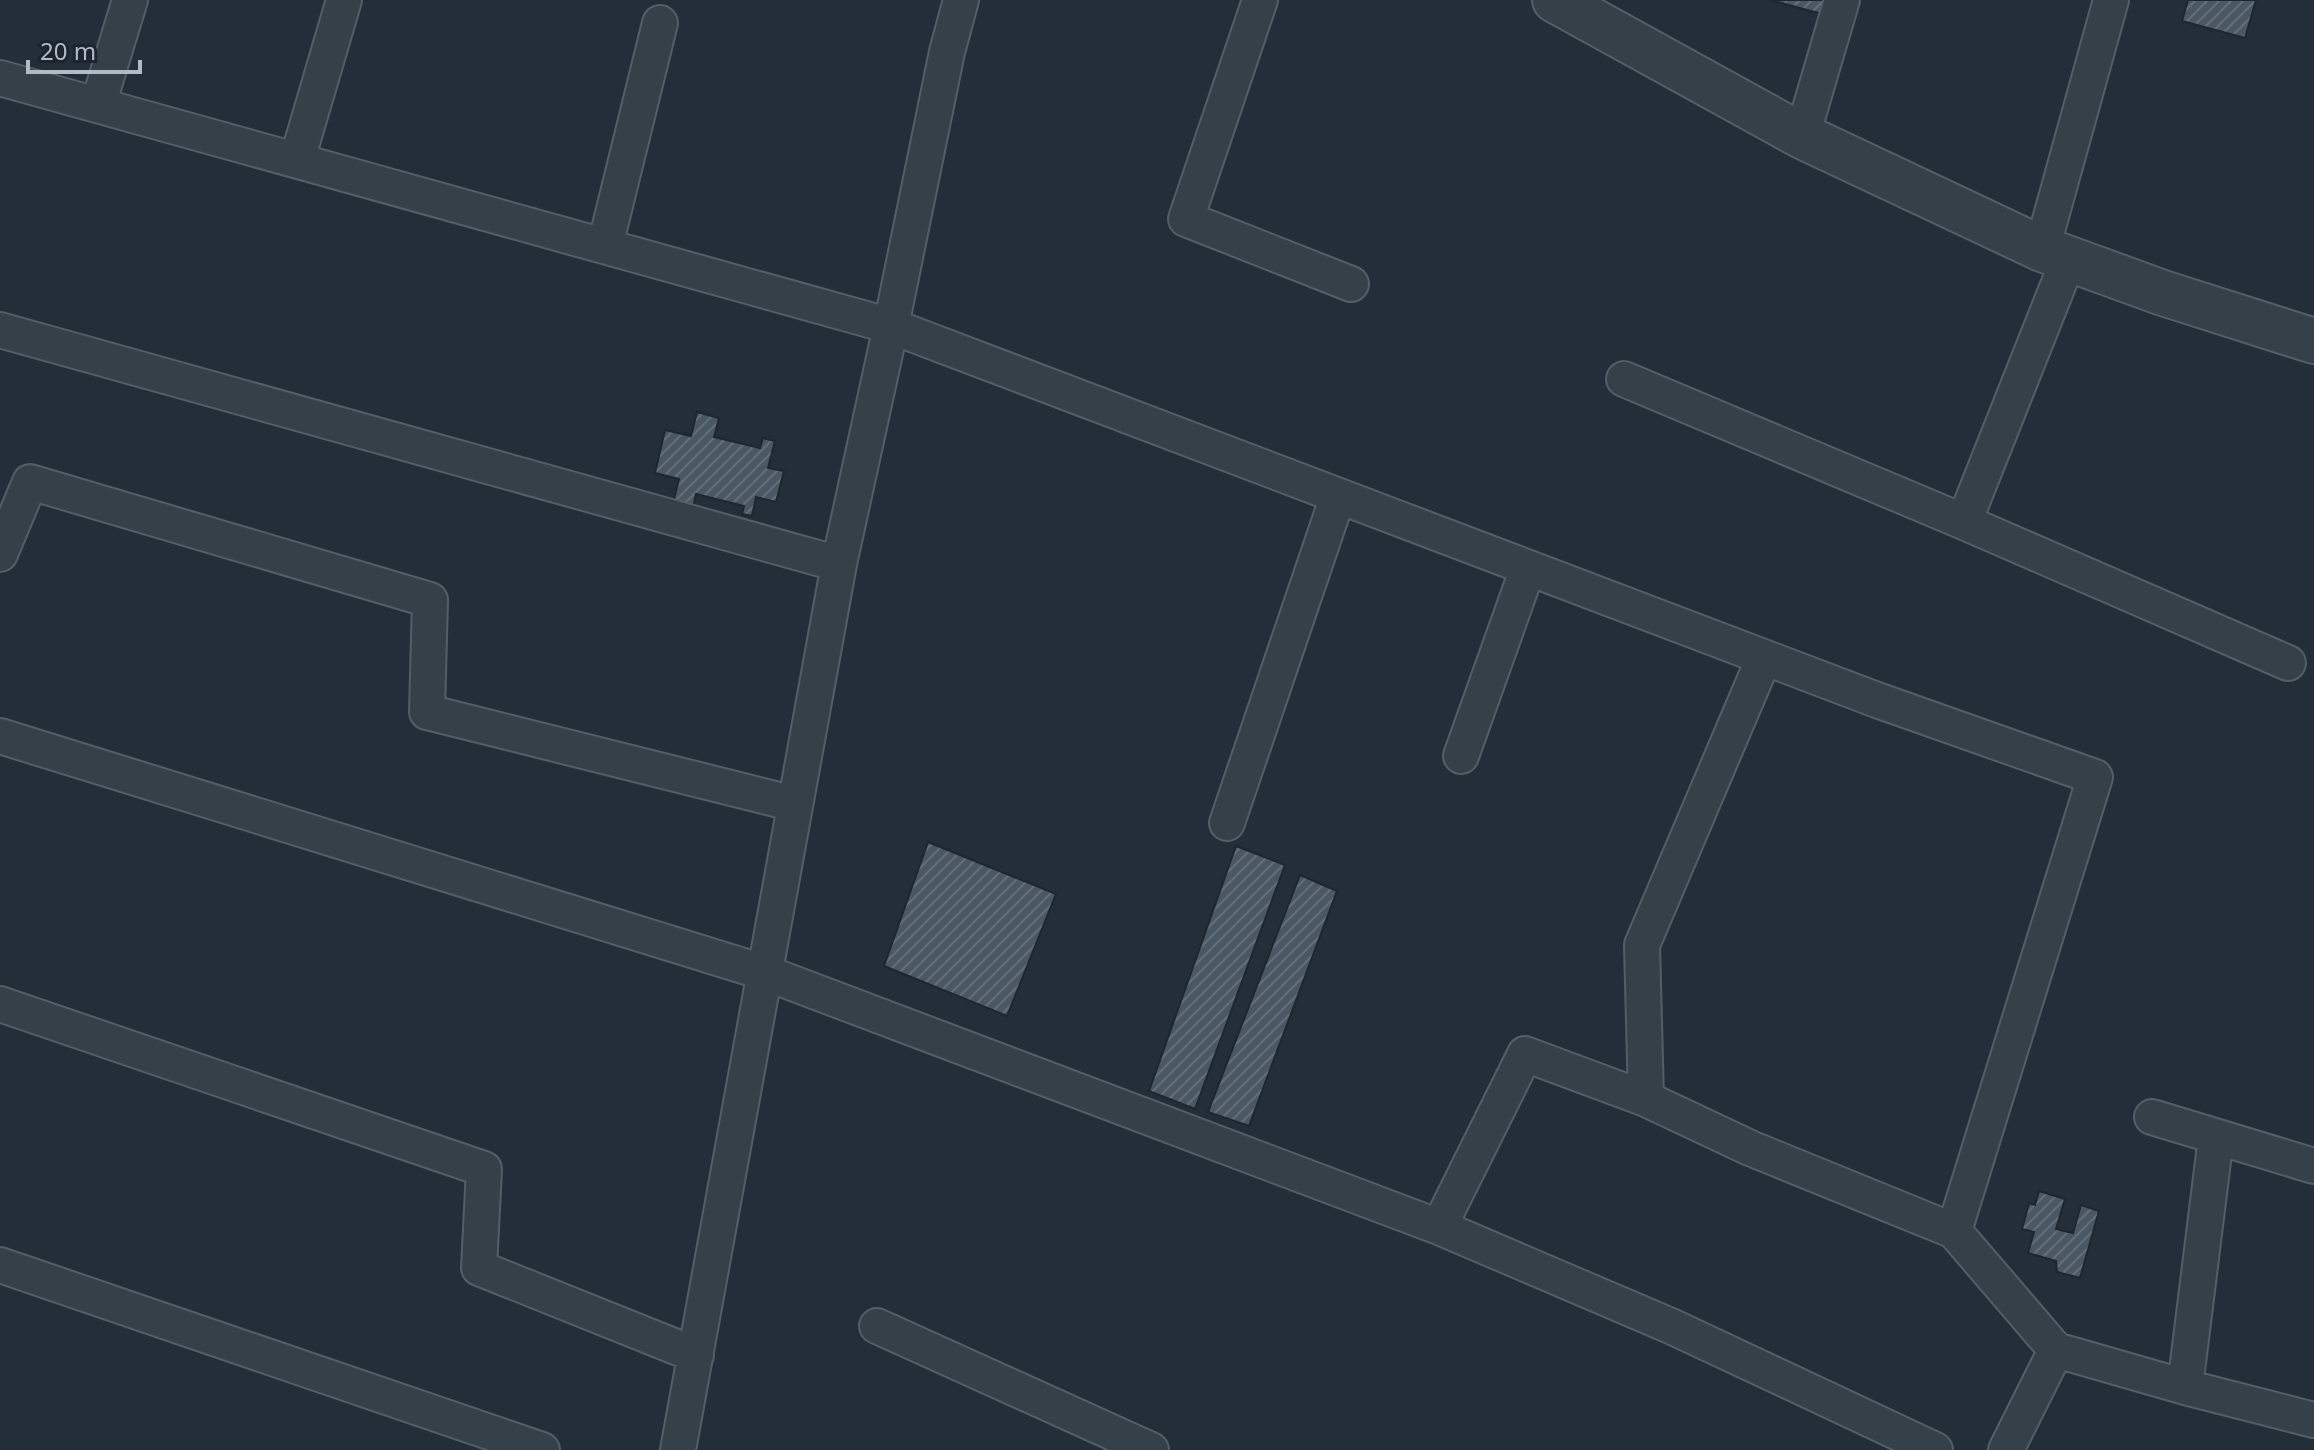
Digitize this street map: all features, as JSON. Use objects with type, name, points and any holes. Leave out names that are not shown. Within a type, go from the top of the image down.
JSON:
[{"type":"street","points":[[98,105],[130,0]]},
{"type":"street","points":[[297,160],[344,0]]},
{"type":"street","points":[[678,1450],[839,564],[947,52],[961,0]]},
{"type":"street","points":[[1260,0],[1186,219],[1351,284]]},
{"type":"street","points":[[1802,136],[1842,0]]},
{"type":"street","points":[[1964,522],[2055,254],[2111,0]]},
{"type":"street","points":[[1581,7],[1802,136],[2055,254],[2163,293],[2314,341]]},
{"type":"street","points":[[605,246],[660,23]]},
{"type":"street","points":[[0,78],[891,326],[1764,658],[2095,777],[1954,1231]]},
{"type":"street","points":[[0,330],[839,564]]},
{"type":"street","points":[[1624,379],[2288,663]]},
{"type":"street","points":[[0,554],[30,482],[430,600],[427,712],[795,804]]},
{"type":"street","points":[[1227,823],[1338,496]]},
{"type":"street","points":[[1461,756],[1528,568]]},
{"type":"street","points":[[1646,1099],[1642,945],[1764,658]]},
{"type":"street","points":[[0,736],[766,973],[1439,1227],[1673,1327],[1935,1450]]},
{"type":"street","points":[[0,1004],[484,1169],[479,1268],[696,1355]]},
{"type":"street","points":[[1439,1227],[1525,1054],[1646,1099],[1750,1148],[1954,1231],[2056,1350],[2314,1420]]},
{"type":"street","points":[[2152,1117],[2314,1166]]},
{"type":"street","points":[[2185,1387],[2216,1137]]},
{"type":"street","points":[[0,1265],[542,1450]]},
{"type":"street","points":[[877,1326],[1151,1450]]},
{"type":"street","points":[[2006,1450],[2056,1350]]},
{"type":"building","points":[[1770,0],[1826,0],[1822,14]]},
{"type":"building","points":[[2188,0],[2256,0],[2245,38],[2182,21]]},
{"type":"building","points":[[697,412],[719,418],[714,437],[760,448],[763,438],[775,441],[768,468],[784,471],[776,502],[756,497],[752,516],[742,514],[744,506],[696,494],[693,508],[673,503],[679,479],[655,473],[665,430],[691,436]]},
{"type":"building","points":[[928,842],[1056,894],[1007,1016],[884,966]]},
{"type":"building","points":[[1236,846],[1285,865],[1195,1109],[1149,1091]]},
{"type":"building","points":[[1300,875],[1337,891],[1249,1126],[1208,1112]]},
{"type":"building","points":[[2039,1191],[2065,1199],[2056,1229],[2073,1233],[2081,1205],[2099,1211],[2080,1278],[2057,1272],[2056,1261],[2028,1253],[2034,1232],[2022,1229],[2029,1203],[2035,1205]]}]
